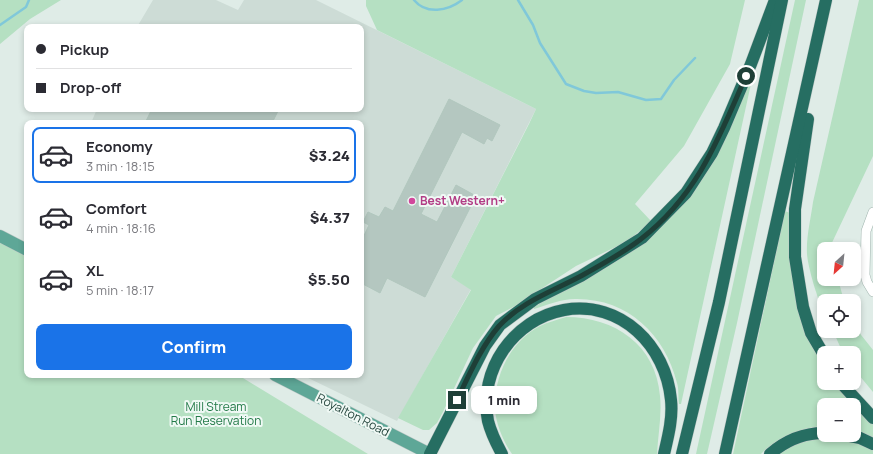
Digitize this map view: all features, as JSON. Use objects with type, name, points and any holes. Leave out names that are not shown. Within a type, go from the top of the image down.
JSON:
[{"type":"highway","points":[[430,454],[485,346],[500,325],[535,299],[582,276],[642,238],[686,193],[712,153],[724,128],[751,64],[775,0]]},
{"type":"highway","points":[[682,454],[719,302],[782,0]]},
{"type":"highway","points":[[819,346],[811,333],[803,307],[794,238],[795,209],[826,0]]},
{"type":"highway","points":[[725,454],[820,34]]},
{"type":"highway","points":[[502,454],[494,438],[488,420],[487,403],[491,375],[498,359],[514,336],[534,321],[564,310],[596,311],[624,321],[640,333],[657,354],[666,373],[671,400],[670,426],[664,454]]},
{"type":"highway","points":[[847,390],[873,418]]},
{"type":"highway","points":[[770,454],[787,442],[806,435],[817,434]]},
{"type":"highway","points":[[861,438],[873,444]]},
{"type":"main road","points":[[0,236],[24,248]]},
{"type":"main road","name":"Royalton Road","points":[[281,378],[430,454]]},
{"type":"street","points":[[873,212],[866,231],[870,249],[865,275],[873,292]]},
{"type":"shaded area","points":[[153,0],[216,0],[238,10],[244,0],[316,0],[536,109],[451,277],[471,289],[397,421],[308,378],[364,378],[364,120],[92,120],[96,112],[364,112],[364,24],[139,24]]},
{"type":"green space","points":[[0,0],[61,0],[30,19],[0,44]]},
{"type":"green space","points":[[366,0],[745,0],[730,64],[684,146],[635,204],[651,221],[628,241],[576,266],[515,306],[496,316],[473,348],[443,412],[437,423],[429,430],[423,430],[398,418],[471,290],[451,277],[536,109],[377,30],[366,6]]},
{"type":"green space","points":[[795,0],[806,0],[737,323],[707,454],[696,454]]},
{"type":"green space","points":[[859,0],[873,0],[873,156],[832,242],[817,242],[817,286],[840,286],[842,294],[817,295],[816,292],[807,254],[808,234],[813,202]]},
{"type":"green space","points":[[754,70],[681,404],[679,404],[677,383],[671,365],[663,349],[641,322],[627,312],[594,300],[570,299],[534,309],[534,307],[556,294],[684,202]]},
{"type":"green space","points":[[785,211],[790,213],[789,233],[793,284],[807,333],[817,352],[817,390],[843,390],[850,398],[817,398],[817,427],[790,434],[774,443],[761,454],[733,454]]},
{"type":"green space","name":"Mill Stream Run Reservation","points":[[0,242],[24,252],[24,378],[243,378],[368,454],[0,454]]},
{"type":"green space","points":[[566,317],[584,318],[601,322],[616,329],[630,337],[651,362],[657,378],[660,396],[657,454],[512,454],[500,431],[495,411],[496,393],[502,370],[513,349],[530,332],[540,326]]},
{"type":"green space","points":[[861,335],[873,350],[873,392],[861,377],[861,346],[840,346],[836,338],[861,338]]},
{"type":"green space","points":[[861,410],[873,423],[873,437],[861,433]]},
{"type":"green space","points":[[817,437],[817,442],[852,442],[873,450],[873,454],[777,454],[785,448]]},
{"type":"building","name":"Best Western+","points":[[449,99],[500,125],[492,141],[487,138],[484,144],[462,132],[421,214],[437,222],[456,185],[476,196],[425,297],[387,278],[380,293],[364,285],[364,236],[369,225],[364,222],[364,220],[368,212],[379,217],[385,207],[393,211]]},
{"type":"building","points":[[150,112],[278,112],[274,120],[146,120]]},
{"type":"waterway","points":[[0,25],[26,7],[29,0]]},
{"type":"waterway","points":[[414,0],[425,8],[437,10],[450,7],[462,0]]},
{"type":"waterway","points":[[518,0],[533,25],[540,43],[566,84],[584,91],[596,93],[618,92],[646,100],[661,99],[674,80],[695,58]]},
{"type":"place","name":"Best Western+","points":[[412,201]]},
{"type":"route","points":[[457,400],[490,337],[500,325],[535,299],[582,276],[628,248],[642,238],[670,212],[700,174],[712,153],[746,76]]}]
